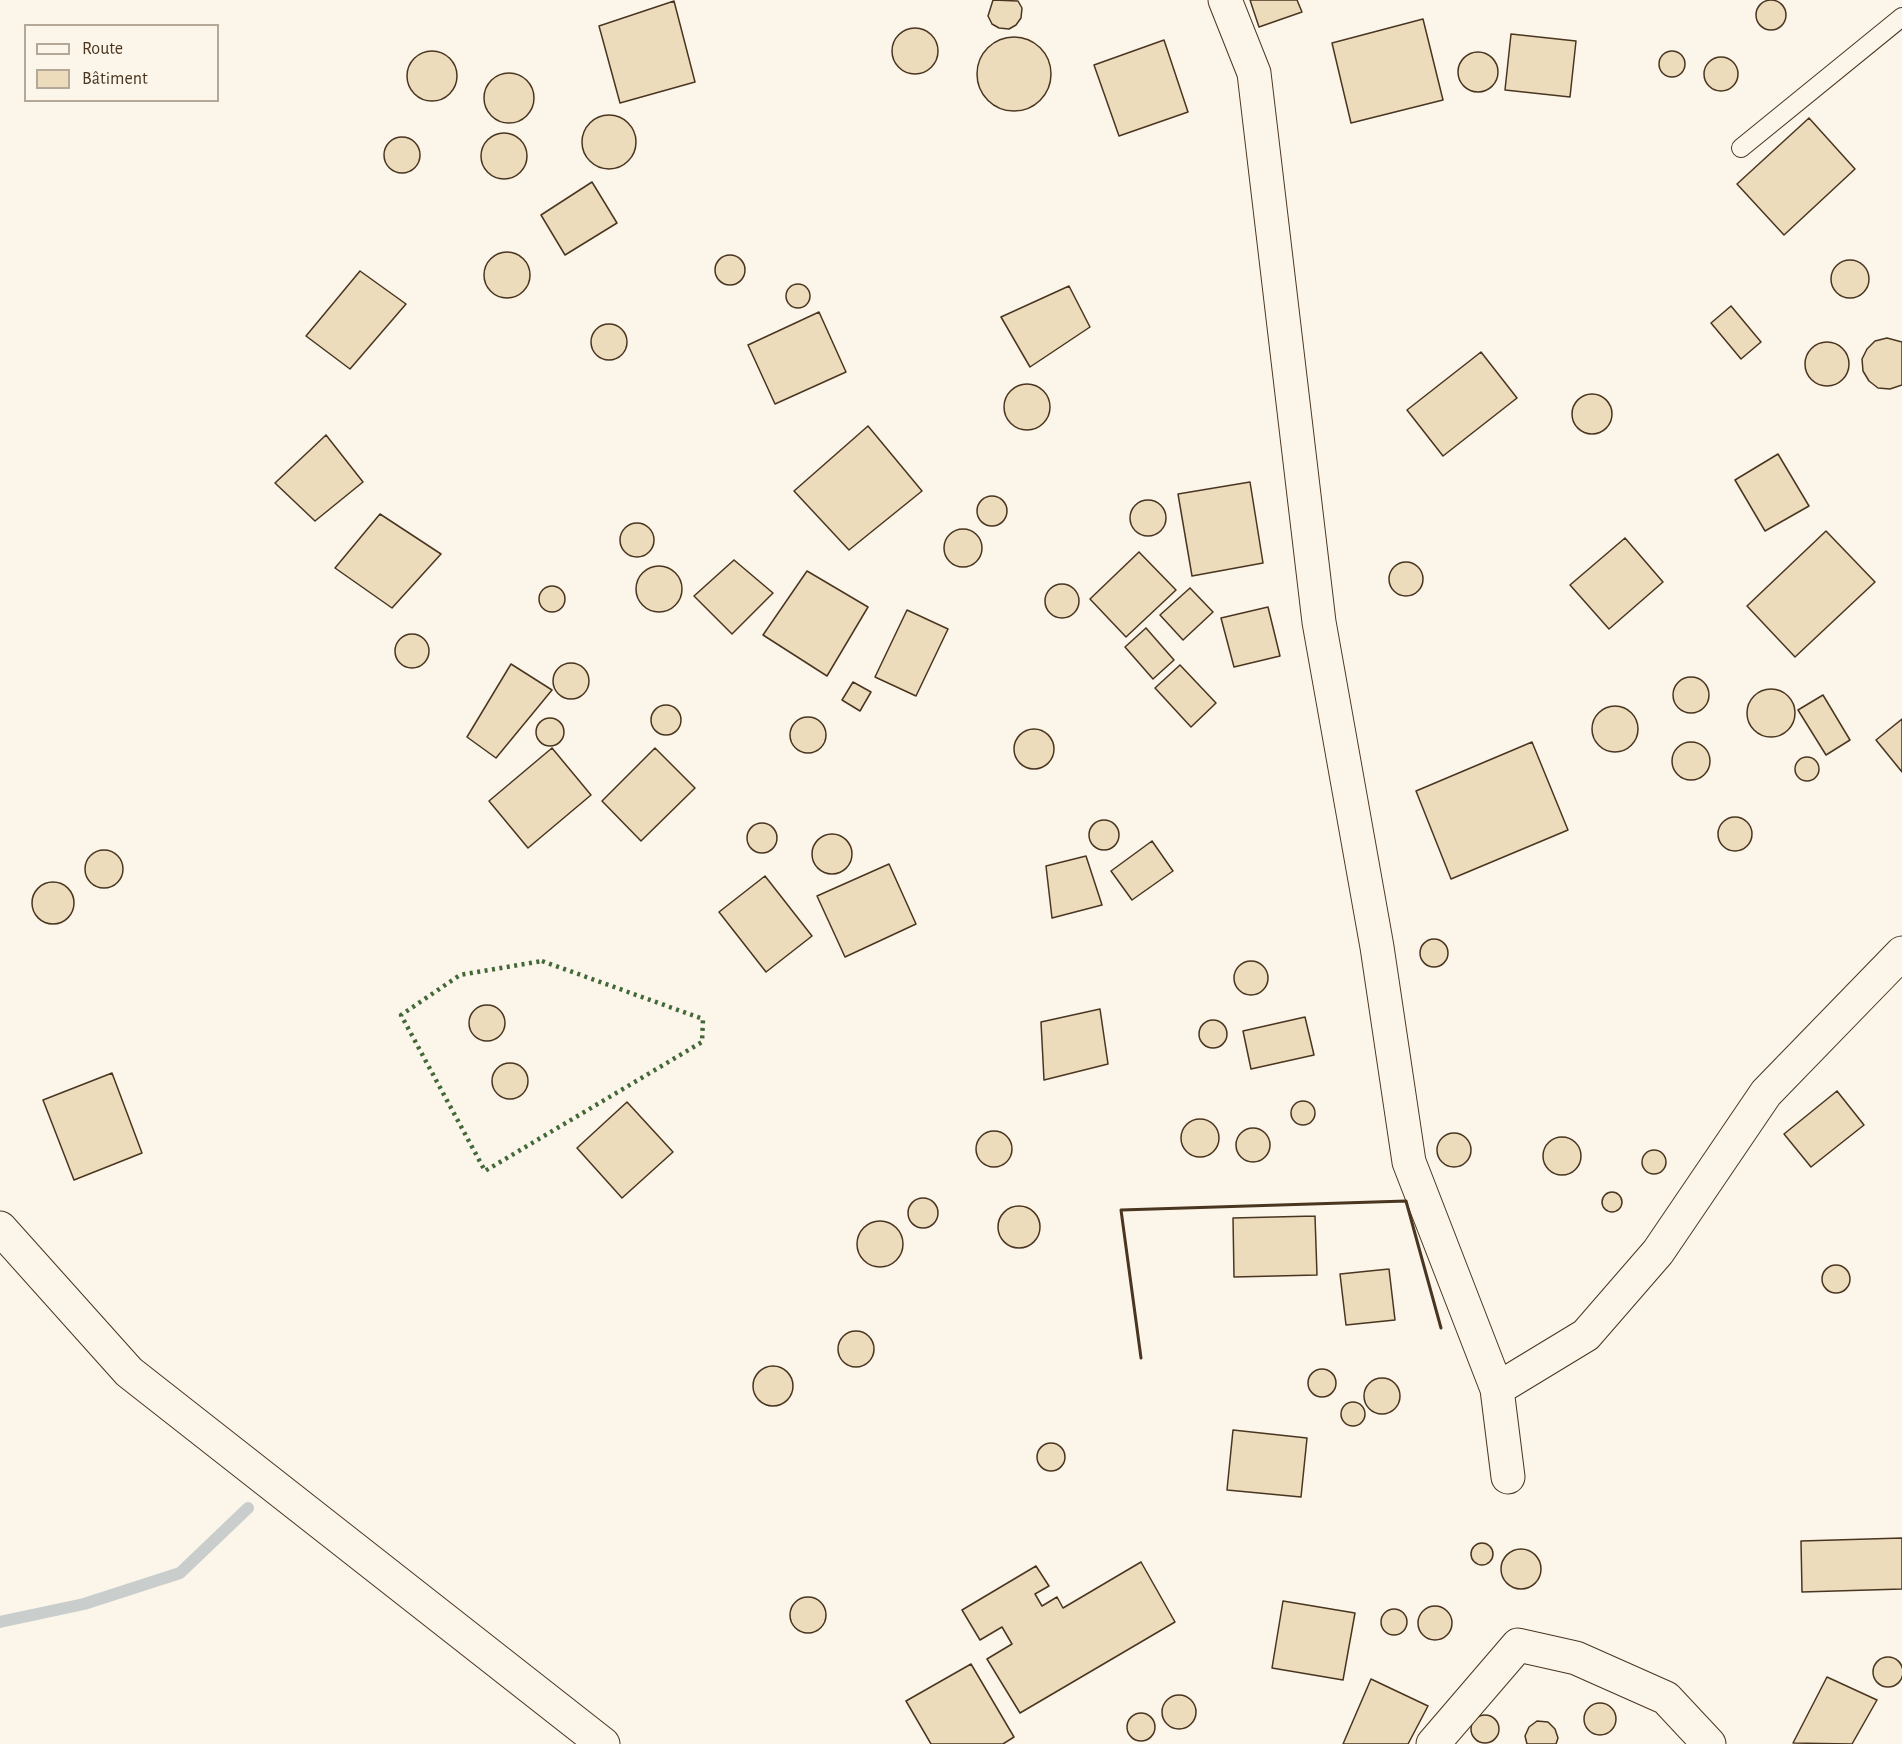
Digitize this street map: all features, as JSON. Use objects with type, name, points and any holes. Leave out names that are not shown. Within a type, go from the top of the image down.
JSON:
[{"type":"street","points":[[1225,0],[1254,73],[1319,622],[1377,947],[1409,1162],[1497,1389],[1508,1477]]},
{"type":"street","points":[[1497,1389],[1586,1335],[1658,1252],[1766,1094],[1902,953]]},
{"type":"street","points":[[0,1228],[129,1372],[603,1744]]},
{"type":"street","points":[[1433,1744],[1518,1646],[1576,1658],[1666,1698],[1709,1744]]},
{"type":"lane","points":[[1741,148],[1902,17]]},
{"type":"building","points":[[993,0],[1018,1],[1022,8],[1021,18],[1016,25],[1009,29],[999,28],[992,24],[988,16]]},
{"type":"building","points":[[1250,0],[1297,0],[1302,12],[1259,27]]},
{"type":"building","points":[[1771,0],[1782,4],[1786,15],[1782,26],[1771,30],[1760,26],[1756,15],[1760,4]]},
{"type":"building","points":[[674,1],[695,82],[620,103],[599,26]]},
{"type":"building","points":[[1423,19],[1443,100],[1351,123],[1332,43]]},
{"type":"building","points":[[915,28],[931,35],[938,51],[931,67],[915,74],[899,67],[892,51],[899,35]]},
{"type":"building","points":[[1511,34],[1576,41],[1570,97],[1505,90]]},
{"type":"building","points":[[1014,37],[1035,43],[1045,53],[1051,74],[1045,95],[1035,105],[1014,111],[993,105],[983,95],[977,74],[983,53],[993,43]]},
{"type":"building","points":[[1164,40],[1188,112],[1119,136],[1094,65]]},
{"type":"building","points":[[432,51],[446,55],[453,62],[457,76],[453,90],[446,97],[432,101],[418,97],[411,90],[407,76],[411,62],[418,55]]},
{"type":"building","points":[[1672,51],[1681,55],[1685,64],[1681,73],[1672,77],[1663,73],[1659,64],[1663,55]]},
{"type":"building","points":[[1478,52],[1492,58],[1498,72],[1492,86],[1478,92],[1464,86],[1458,72],[1464,58]]},
{"type":"building","points":[[1721,57],[1733,62],[1738,74],[1733,86],[1721,91],[1709,86],[1704,74],[1709,62]]},
{"type":"building","points":[[509,73],[523,77],[530,84],[534,98],[530,112],[523,119],[509,123],[495,119],[488,112],[484,98],[488,84],[495,77]]},
{"type":"building","points":[[609,115],[619,117],[628,123],[634,132],[636,142],[634,152],[628,161],[619,167],[609,169],[599,167],[590,161],[584,152],[582,142],[584,132],[590,123],[599,117]]},
{"type":"building","points":[[1809,118],[1855,169],[1784,235],[1737,184]]},
{"type":"building","points":[[504,133],[520,140],[527,156],[520,172],[504,179],[488,172],[481,156],[488,140]]},
{"type":"building","points":[[402,137],[415,142],[420,155],[415,168],[402,173],[389,168],[384,155],[389,142]]},
{"type":"building","points":[[592,182],[617,223],[565,255],[541,215]]},
{"type":"building","points":[[507,252],[523,259],[530,275],[523,291],[507,298],[491,291],[484,275],[491,259]]},
{"type":"building","points":[[730,255],[741,259],[745,270],[741,281],[730,285],[719,281],[715,270],[719,259]]},
{"type":"building","points":[[1850,260],[1864,265],[1869,279],[1864,293],[1850,298],[1836,293],[1831,279],[1836,265]]},
{"type":"building","points":[[360,271],[406,304],[350,369],[306,336]]},
{"type":"building","points":[[798,284],[807,287],[810,296],[807,305],[798,308],[789,305],[786,296],[789,287]]},
{"type":"building","points":[[1069,286],[1090,327],[1030,367],[1001,317]]},
{"type":"building","points":[[1731,306],[1761,342],[1741,359],[1711,323]]},
{"type":"building","points":[[819,312],[846,372],[775,404],[748,345]]},
{"type":"building","points":[[609,324],[621,330],[627,342],[621,354],[609,360],[597,354],[591,342],[597,330]]},
{"type":"building","points":[[1887,338],[1902,342],[1902,385],[1890,389],[1878,388],[1869,381],[1863,371],[1862,359],[1867,349],[1875,341]]},
{"type":"building","points":[[1827,342],[1843,348],[1849,364],[1843,380],[1827,386],[1811,380],[1805,364],[1811,348]]},
{"type":"building","points":[[1481,352],[1517,398],[1443,456],[1407,410]]},
{"type":"building","points":[[1027,384],[1043,391],[1050,407],[1043,423],[1027,430],[1011,423],[1004,407],[1011,391]]},
{"type":"building","points":[[1592,394],[1600,395],[1606,400],[1611,406],[1611,422],[1606,428],[1600,433],[1592,434],[1584,433],[1578,428],[1573,422],[1572,414],[1573,406],[1578,400],[1584,395]]},
{"type":"building","points":[[868,426],[922,491],[849,550],[794,491]]},
{"type":"building","points":[[326,435],[363,482],[315,521],[275,483]]},
{"type":"building","points":[[1778,454],[1809,506],[1765,531],[1735,480]]},
{"type":"building","points":[[1250,482],[1263,563],[1192,576],[1178,494]]},
{"type":"building","points":[[992,496],[998,497],[1006,505],[1006,517],[998,525],[992,526],[986,525],[978,517],[977,511],[978,505],[986,497]]},
{"type":"building","points":[[1148,500],[1161,505],[1166,518],[1161,531],[1148,536],[1135,531],[1130,518],[1135,505]]},
{"type":"building","points":[[380,514],[441,554],[392,608],[335,568]]},
{"type":"building","points":[[637,523],[649,528],[654,540],[649,552],[637,557],[625,552],[620,540],[625,528]]},
{"type":"building","points":[[963,529],[977,534],[982,548],[977,562],[963,567],[949,562],[944,548],[949,534]]},
{"type":"building","points":[[1826,531],[1875,582],[1795,657],[1747,606]]},
{"type":"building","points":[[1625,538],[1663,582],[1609,629],[1570,585]]},
{"type":"building","points":[[1139,552],[1176,590],[1126,637],[1090,599]]},
{"type":"building","points":[[734,560],[773,593],[732,634],[694,596]]},
{"type":"building","points":[[1406,562],[1418,567],[1423,579],[1418,591],[1406,596],[1394,591],[1389,579],[1394,567]]},
{"type":"building","points":[[659,566],[675,573],[682,589],[675,605],[659,612],[643,605],[636,589],[643,573]]},
{"type":"building","points":[[807,571],[868,607],[827,676],[763,635]]},
{"type":"building","points":[[1062,584],[1074,589],[1079,601],[1074,613],[1062,618],[1050,613],[1045,601],[1050,589]]},
{"type":"building","points":[[552,586],[561,590],[565,599],[561,608],[552,612],[543,608],[539,599],[543,590]]},
{"type":"building","points":[[1190,588],[1213,612],[1183,640],[1160,615]]},
{"type":"building","points":[[1268,607],[1280,656],[1234,667],[1221,618]]},
{"type":"building","points":[[907,610],[948,629],[916,696],[875,677]]},
{"type":"building","points":[[1146,628],[1174,660],[1153,679],[1125,647]]},
{"type":"building","points":[[412,634],[424,639],[429,651],[424,663],[412,668],[400,663],[395,651],[400,639]]},
{"type":"building","points":[[571,663],[584,668],[589,681],[584,694],[571,699],[558,694],[553,681],[558,668]]},
{"type":"building","points":[[511,664],[552,690],[496,758],[467,737]]},
{"type":"building","points":[[1180,665],[1216,703],[1191,727],[1155,688]]},
{"type":"building","points":[[1691,677],[1704,682],[1709,695],[1704,708],[1691,713],[1678,708],[1673,695],[1678,682]]},
{"type":"building","points":[[853,682],[871,692],[860,711],[842,700]]},
{"type":"building","points":[[1766,689],[1776,689],[1788,696],[1795,708],[1795,718],[1788,730],[1776,737],[1766,737],[1751,726],[1747,718],[1747,708],[1758,693]]},
{"type":"building","points":[[1823,695],[1850,740],[1826,755],[1798,710]]},
{"type":"building","points":[[666,705],[676,710],[681,720],[676,730],[666,735],[656,730],[651,720],[656,710]]},
{"type":"building","points":[[1615,706],[1631,713],[1638,729],[1631,745],[1615,752],[1599,745],[1592,729],[1599,713]]},
{"type":"building","points":[[808,717],[821,722],[826,735],[821,748],[808,753],[795,748],[790,735],[795,722]]},
{"type":"building","points":[[550,718],[560,722],[564,732],[560,742],[550,746],[540,742],[536,732],[540,722]]},
{"type":"building","points":[[1902,719],[1902,772],[1876,740]]},
{"type":"building","points":[[1034,729],[1048,735],[1054,749],[1048,763],[1034,769],[1020,763],[1014,749],[1020,735]]},
{"type":"building","points":[[1532,742],[1568,830],[1451,879],[1416,791]]},
{"type":"building","points":[[1691,742],[1698,743],[1704,748],[1709,754],[1709,768],[1704,774],[1698,779],[1691,780],[1684,779],[1678,774],[1673,768],[1672,761],[1673,754],[1678,748],[1684,743]]},
{"type":"building","points":[[552,748],[591,795],[528,848],[489,801]]},
{"type":"building","points":[[655,748],[695,788],[641,841],[602,801]]},
{"type":"building","points":[[1807,757],[1815,761],[1819,769],[1815,777],[1807,781],[1799,777],[1795,769],[1799,761]]},
{"type":"building","points":[[1735,817],[1747,822],[1752,834],[1747,846],[1735,851],[1723,846],[1718,834],[1723,822]]},
{"type":"building","points":[[1104,820],[1115,824],[1119,835],[1115,846],[1104,850],[1093,846],[1089,835],[1093,824]]},
{"type":"building","points":[[762,823],[773,827],[777,838],[773,849],[762,853],[751,849],[747,838],[751,827]]},
{"type":"building","points":[[832,834],[840,835],[846,840],[851,846],[851,862],[846,868],[840,873],[832,874],[824,873],[818,868],[813,862],[812,854],[813,846],[818,840],[824,835]]},
{"type":"building","points":[[1152,841],[1173,871],[1132,900],[1111,871]]},
{"type":"building","points":[[104,850],[118,855],[123,869],[118,883],[104,888],[90,883],[85,869],[90,855]]},
{"type":"building","points":[[1086,856],[1102,905],[1052,918],[1046,866]]},
{"type":"building","points":[[889,864],[916,924],[845,957],[817,896]]},
{"type":"building","points":[[765,876],[812,936],[766,972],[719,912]]},
{"type":"building","points":[[53,882],[68,888],[74,903],[68,918],[53,924],[38,918],[32,903],[38,888]]},
{"type":"building","points":[[1434,939],[1444,943],[1448,953],[1444,963],[1434,967],[1424,963],[1420,953],[1424,943]]},
{"type":"building","points":[[1251,961],[1263,966],[1268,978],[1263,990],[1251,995],[1239,990],[1234,978],[1239,966]]},
{"type":"building","points":[[487,1005],[500,1010],[505,1023],[500,1036],[487,1041],[474,1036],[469,1023],[474,1010]]},
{"type":"building","points":[[1100,1009],[1108,1064],[1044,1080],[1041,1022]]},
{"type":"building","points":[[1305,1017],[1314,1055],[1251,1069],[1243,1031]]},
{"type":"building","points":[[1213,1020],[1223,1024],[1227,1034],[1223,1044],[1213,1048],[1203,1044],[1199,1034],[1203,1024]]},
{"type":"building","points":[[510,1063],[523,1068],[528,1081],[523,1094],[510,1099],[497,1094],[492,1081],[497,1068]]},
{"type":"building","points":[[112,1073],[142,1153],[74,1180],[43,1100]]},
{"type":"building","points":[[1837,1091],[1864,1125],[1811,1167],[1784,1134]]},
{"type":"building","points":[[1303,1101],[1312,1104],[1315,1113],[1312,1122],[1303,1125],[1294,1122],[1291,1113],[1294,1104]]},
{"type":"building","points":[[627,1102],[673,1152],[622,1198],[577,1148]]},
{"type":"building","points":[[1200,1119],[1213,1125],[1219,1138],[1213,1151],[1200,1157],[1187,1151],[1181,1138],[1187,1125]]},
{"type":"building","points":[[1253,1128],[1265,1133],[1270,1145],[1265,1157],[1253,1162],[1241,1157],[1236,1145],[1241,1133]]},
{"type":"building","points":[[994,1131],[1007,1136],[1012,1149],[1007,1162],[994,1167],[981,1162],[976,1149],[981,1136]]},
{"type":"building","points":[[1454,1133],[1466,1138],[1471,1150],[1466,1162],[1454,1167],[1442,1162],[1437,1150],[1442,1138]]},
{"type":"building","points":[[1562,1137],[1569,1138],[1575,1143],[1580,1149],[1580,1163],[1575,1169],[1569,1174],[1562,1175],[1555,1174],[1549,1169],[1544,1163],[1543,1156],[1544,1149],[1549,1143],[1555,1138]]},
{"type":"building","points":[[1654,1150],[1663,1153],[1666,1162],[1663,1171],[1654,1174],[1645,1171],[1642,1162],[1645,1153]]},
{"type":"building","points":[[1612,1192],[1619,1195],[1622,1202],[1619,1209],[1612,1212],[1605,1209],[1602,1202],[1605,1195]]},
{"type":"building","points":[[923,1198],[934,1202],[938,1213],[934,1224],[923,1228],[912,1224],[908,1213],[912,1202]]},
{"type":"building","points":[[1019,1206],[1034,1212],[1040,1227],[1034,1242],[1019,1248],[1004,1242],[998,1227],[1004,1212]]},
{"type":"building","points":[[1315,1216],[1317,1275],[1234,1277],[1233,1218]]},
{"type":"building","points":[[880,1221],[896,1228],[903,1244],[896,1260],[880,1267],[864,1260],[857,1244],[864,1228]]},
{"type":"building","points":[[1836,1265],[1846,1269],[1850,1279],[1846,1289],[1836,1293],[1826,1289],[1822,1279],[1826,1269]]},
{"type":"building","points":[[1389,1269],[1395,1320],[1346,1325],[1340,1274]]},
{"type":"building","points":[[856,1331],[869,1336],[874,1349],[869,1362],[856,1367],[843,1362],[838,1349],[843,1336]]},
{"type":"building","points":[[773,1366],[787,1372],[793,1386],[787,1400],[773,1406],[759,1400],[753,1386],[759,1372]]},
{"type":"building","points":[[1322,1369],[1332,1373],[1336,1383],[1332,1393],[1322,1397],[1312,1393],[1308,1383],[1312,1373]]},
{"type":"building","points":[[1382,1378],[1395,1383],[1400,1396],[1395,1409],[1382,1414],[1369,1409],[1364,1396],[1369,1383]]},
{"type":"building","points":[[1353,1402],[1362,1405],[1365,1414],[1362,1423],[1353,1426],[1344,1423],[1341,1414],[1344,1405]]},
{"type":"building","points":[[1233,1430],[1307,1438],[1301,1497],[1227,1490]]},
{"type":"building","points":[[1051,1443],[1061,1447],[1065,1457],[1061,1467],[1051,1471],[1041,1467],[1037,1457],[1041,1447]]},
{"type":"building","points":[[1902,1538],[1902,1589],[1802,1592],[1801,1541]]},
{"type":"building","points":[[1482,1543],[1490,1546],[1493,1554],[1490,1562],[1482,1565],[1474,1562],[1471,1554],[1474,1546]]},
{"type":"building","points":[[1521,1549],[1529,1550],[1535,1555],[1540,1561],[1540,1577],[1535,1583],[1529,1588],[1521,1589],[1513,1588],[1507,1583],[1502,1577],[1501,1569],[1502,1561],[1507,1555],[1513,1550]]},
{"type":"building","points":[[1141,1562],[1175,1622],[1020,1713],[987,1659],[1012,1644],[1002,1627],[980,1640],[962,1610],[1036,1566],[1049,1586],[1035,1594],[1042,1606],[1057,1597],[1063,1608]]},
{"type":"building","points":[[808,1597],[821,1602],[826,1615],[821,1628],[808,1633],[795,1628],[790,1615],[795,1602]]},
{"type":"building","points":[[1283,1601],[1355,1613],[1343,1680],[1272,1668]]},
{"type":"building","points":[[1435,1606],[1447,1611],[1452,1623],[1447,1635],[1435,1640],[1423,1635],[1418,1623],[1423,1611]]},
{"type":"building","points":[[1394,1609],[1403,1613],[1407,1622],[1403,1631],[1394,1635],[1385,1631],[1381,1622],[1385,1613]]},
{"type":"building","points":[[1888,1657],[1899,1661],[1903,1672],[1899,1683],[1888,1687],[1877,1683],[1873,1672],[1877,1661]]},
{"type":"building","points":[[971,1664],[1014,1737],[1003,1744],[931,1744],[906,1701]]},
{"type":"building","points":[[1827,1677],[1877,1700],[1852,1744],[1793,1743]]},
{"type":"building","points":[[1371,1679],[1428,1706],[1408,1744],[1343,1744]]},
{"type":"building","points":[[1179,1695],[1191,1700],[1196,1712],[1191,1724],[1179,1729],[1167,1724],[1162,1712],[1167,1700]]},
{"type":"building","points":[[1600,1703],[1611,1708],[1616,1719],[1611,1730],[1600,1735],[1589,1730],[1584,1719],[1589,1708]]},
{"type":"building","points":[[1141,1713],[1151,1717],[1155,1727],[1151,1737],[1141,1741],[1131,1737],[1127,1727],[1131,1717]]},
{"type":"building","points":[[1485,1715],[1495,1719],[1499,1729],[1495,1739],[1485,1743],[1475,1739],[1471,1729],[1475,1719]]},
{"type":"building","points":[[1537,1721],[1548,1722],[1555,1729],[1558,1738],[1556,1744],[1527,1744],[1525,1736],[1529,1727]]},
{"type":"waterway","points":[[0,1622],[84,1604],[180,1573],[248,1508]]},
{"type":"hedge","points":[[542,961],[703,1019],[702,1042],[485,1171],[401,1015],[460,975],[542,961]]},
{"type":"wall","points":[[1141,1358],[1121,1210],[1406,1201],[1441,1328]]}]
